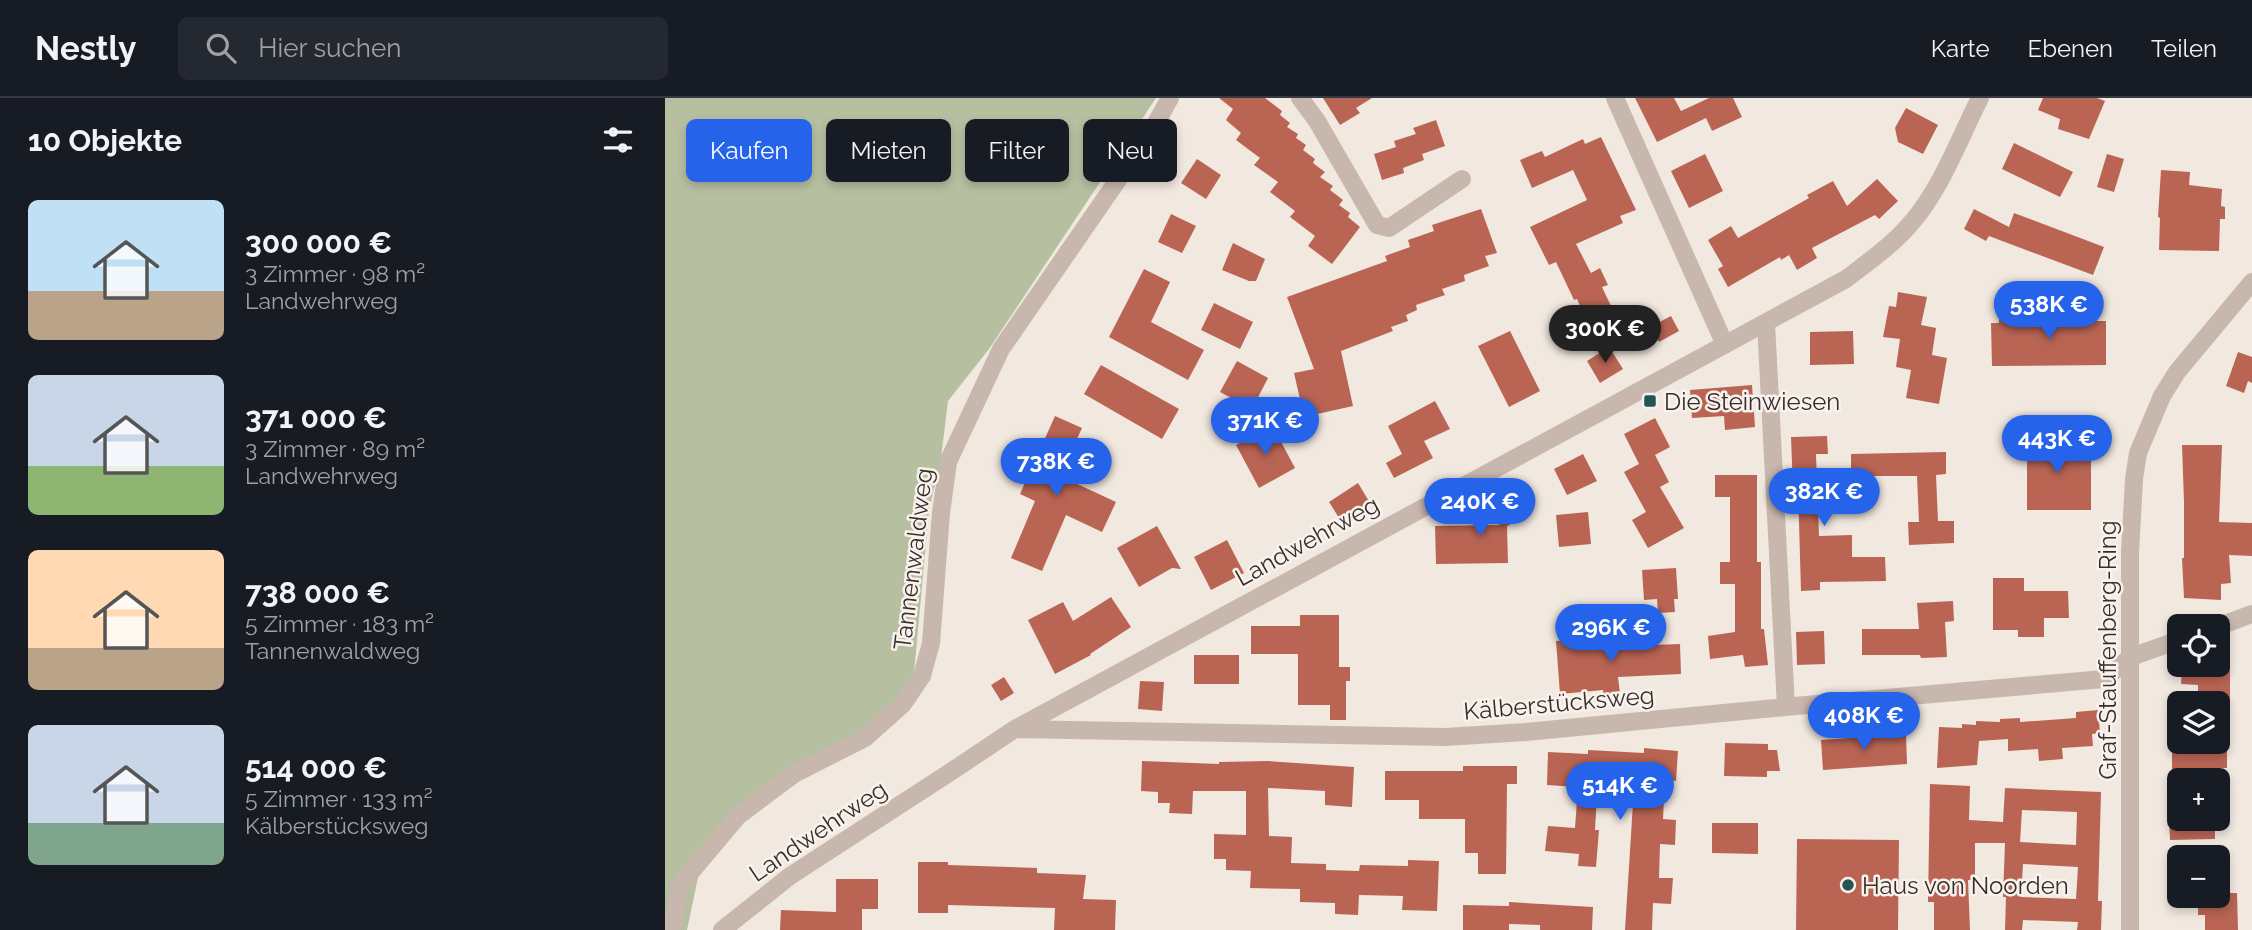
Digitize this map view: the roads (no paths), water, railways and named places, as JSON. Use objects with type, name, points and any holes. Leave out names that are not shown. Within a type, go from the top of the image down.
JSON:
[{"type":"street","name":"Tannenwaldweg","points":[[672,930],[680,885],[738,816],[794,775],[865,738],[903,704],[922,676],[930,643],[941,513],[949,462],[1001,349],[1151,132],[1170,98]]},
{"type":"street","points":[[1300,98],[1317,121],[1377,225],[1389,228],[1462,179]]},
{"type":"street","points":[[1615,98],[1725,345]]},
{"type":"street","name":"Landwehrweg","points":[[722,930],[790,876],[1015,729],[1846,279],[1911,223],[1933,191],[1980,98]]},
{"type":"street","name":"Graf-Stauffenberg-Ring","points":[[2130,930],[2130,553],[2138,453],[2162,396],[2177,372],[2252,282]]},
{"type":"street","points":[[1766,323],[1786,706]]},
{"type":"street","points":[[2230,622],[2252,614]]},
{"type":"street","name":"Kälberstücksweg","points":[[1015,729],[1445,737],[1526,732],[1786,706],[2104,679],[2131,657],[2167,644]]},
{"type":"place","name":"Die Steinwiesen","points":[[1650,401]]},
{"type":"place","name":"Haus von Noorden","points":[[1848,885]]}]
